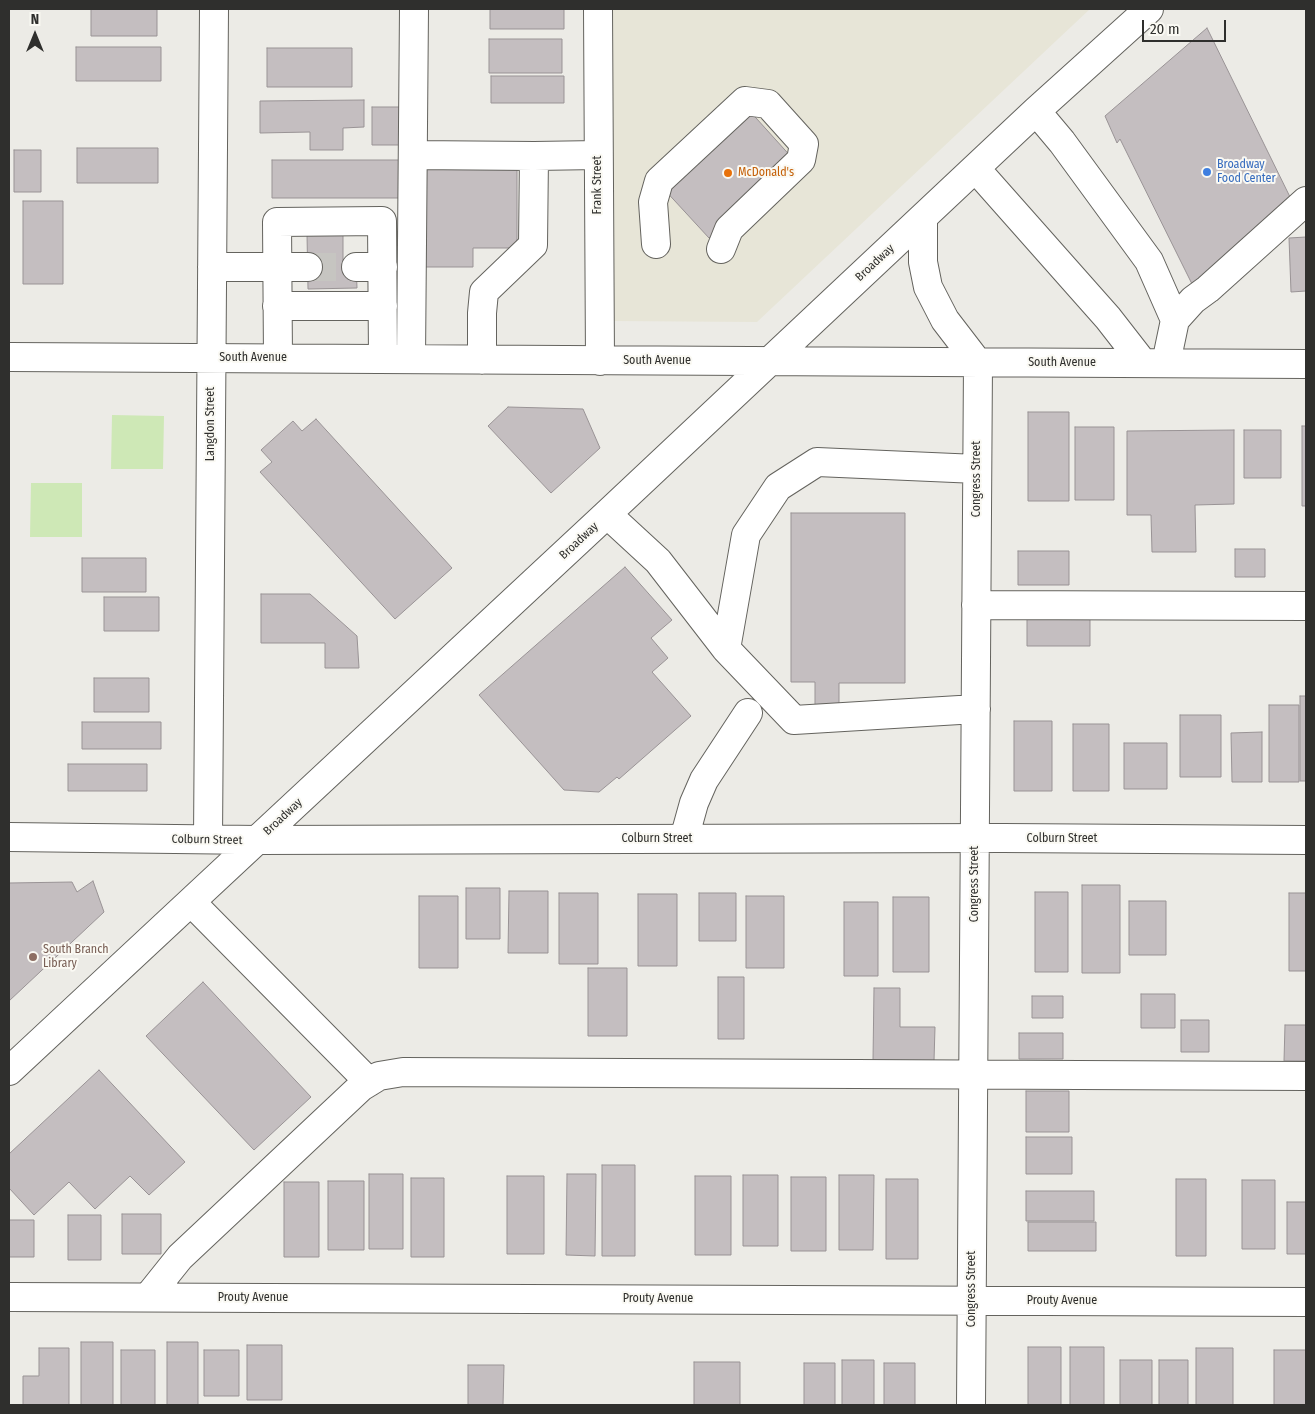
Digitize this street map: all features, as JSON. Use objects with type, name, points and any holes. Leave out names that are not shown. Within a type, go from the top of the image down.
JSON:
[{"type":"street","name":"Langdon Street","points":[[208,839],[214,9]]},
{"type":"street","points":[[411,359],[414,9]]},
{"type":"street","name":"Broadway","points":[[9,1071],[1036,111],[1149,9]]},
{"type":"street","name":"Frank Street","points":[[598,20],[600,361]]},
{"type":"street","points":[[656,244],[652,202],[659,181],[745,101],[768,104],[804,144],[801,160],[729,229],[720,250]]},
{"type":"street","points":[[1036,111],[1062,142],[1150,261],[1175,320]]},
{"type":"street","points":[[413,155],[598,155]]},
{"type":"street","points":[[482,360],[484,292],[533,245],[534,156]]},
{"type":"street","points":[[976,169],[1108,318],[1154,364],[1175,320],[1193,300],[1208,289],[1306,201]]},
{"type":"street","points":[[923,218],[923,262],[928,287],[945,320],[978,362]]},
{"type":"street","points":[[278,358],[277,222],[382,221],[370,267],[383,306],[383,359]]},
{"type":"street","points":[[212,267],[308,267]]},
{"type":"street","points":[[277,306],[383,306]]},
{"type":"street","name":"South Avenue","points":[[9,357],[1306,364]]},
{"type":"street","name":"Congress Street","points":[[971,1405],[978,362]]},
{"type":"street","points":[[726,649],[746,535],[778,487],[816,462],[977,468]]},
{"type":"street","points":[[607,514],[658,561],[726,649],[794,720],[976,709]]},
{"type":"street","points":[[976,605],[1306,606]]},
{"type":"street","points":[[684,839],[694,802],[704,780],[748,713]]},
{"type":"street","name":"Colburn Street","points":[[9,837],[258,840],[975,838],[1306,840]]},
{"type":"street","points":[[191,902],[369,1082]]},
{"type":"street","points":[[148,1297],[180,1256],[361,1087],[379,1076],[403,1072],[1306,1076]]},
{"type":"street","name":"Prouty Avenue","points":[[9,1297],[1306,1302]]},
{"type":"shaded area","points":[[612,9],[1090,9],[757,322],[612,321]]},
{"type":"green space","points":[[112,415],[164,416],[163,469],[111,469]]},
{"type":"green space","points":[[31,483],[82,483],[82,537],[30,537]]},
{"type":"building","points":[[91,9],[157,9],[157,36],[91,36]]},
{"type":"building","points":[[490,9],[564,9],[564,29],[490,29]]},
{"type":"building","name":"Broadway Food Center","points":[[1207,28],[1292,201],[1193,286],[1120,139],[1117,143],[1105,116]]},
{"type":"building","points":[[489,39],[562,39],[562,73],[489,73]]},
{"type":"building","points":[[76,47],[161,47],[161,81],[76,81]]},
{"type":"building","points":[[267,48],[352,48],[352,87],[267,87]]},
{"type":"building","points":[[491,76],[564,76],[564,103],[491,103]]},
{"type":"building","points":[[364,100],[364,127],[343,128],[343,150],[310,150],[310,132],[260,133],[260,101]]},
{"type":"building","points":[[372,107],[402,107],[402,145],[372,145]]},
{"type":"building","name":"McDonald's","points":[[747,108],[794,160],[709,238],[662,187]]},
{"type":"building","points":[[77,148],[158,148],[158,183],[77,183]]},
{"type":"building","points":[[14,150],[41,150],[41,192],[14,192]]},
{"type":"building","points":[[272,160],[401,160],[401,198],[272,198]]},
{"type":"building","points":[[421,168],[517,168],[517,248],[473,248],[473,267],[421,267]]},
{"type":"building","points":[[23,201],[63,201],[63,284],[23,284]]},
{"type":"building","points":[[343,233],[343,263],[356,263],[357,288],[308,289],[307,234]]},
{"type":"building","points":[[1306,237],[1306,291],[1291,292],[1289,238]]},
{"type":"building","points":[[508,407],[583,409],[600,448],[551,493],[488,426]]},
{"type":"building","points":[[1028,412],[1069,412],[1069,501],[1028,501]]},
{"type":"building","points":[[316,419],[452,568],[395,619],[260,472],[272,462],[261,450],[293,421],[302,431]]},
{"type":"building","points":[[1302,426],[1306,426],[1306,506],[1302,506]]},
{"type":"building","points":[[1075,427],[1114,427],[1114,500],[1075,500]]},
{"type":"building","points":[[1234,430],[1234,504],[1195,505],[1196,552],[1152,552],[1151,515],[1127,515],[1127,431]]},
{"type":"building","points":[[1244,430],[1281,430],[1281,478],[1244,478]]},
{"type":"building","points":[[791,513],[905,513],[905,683],[839,683],[839,706],[815,706],[815,682],[791,682]]},
{"type":"building","points":[[1235,549],[1265,549],[1265,577],[1235,577]]},
{"type":"building","points":[[1018,551],[1069,551],[1069,585],[1018,585]]},
{"type":"building","points":[[82,558],[146,558],[146,592],[82,592]]},
{"type":"building","points":[[625,567],[672,620],[651,638],[668,658],[652,672],[691,716],[619,779],[617,777],[599,792],[564,790],[479,695]]},
{"type":"building","points":[[261,594],[310,594],[357,636],[359,668],[325,668],[325,643],[261,643]]},
{"type":"building","points":[[104,597],[159,597],[159,631],[104,631]]},
{"type":"building","points":[[1027,610],[1090,610],[1090,646],[1027,646]]},
{"type":"building","points":[[94,678],[149,678],[149,712],[94,712]]},
{"type":"building","points":[[1300,696],[1306,696],[1306,781],[1300,781]]},
{"type":"building","points":[[1269,705],[1299,705],[1299,782],[1269,782]]},
{"type":"building","points":[[1180,715],[1221,715],[1221,777],[1180,777]]},
{"type":"building","points":[[1014,721],[1052,721],[1052,791],[1014,791]]},
{"type":"building","points":[[82,722],[161,722],[161,749],[82,749]]},
{"type":"building","points":[[1073,724],[1109,724],[1109,791],[1073,791]]},
{"type":"building","points":[[1262,732],[1262,782],[1232,782],[1231,733]]},
{"type":"building","points":[[1124,743],[1167,743],[1167,789],[1124,789]]},
{"type":"building","points":[[68,764],[147,764],[147,791],[68,791]]},
{"type":"building","name":"South Branch Library","points":[[93,881],[104,912],[9,1001],[9,883],[72,882],[77,892]]},
{"type":"building","points":[[1082,885],[1120,885],[1120,973],[1082,973]]},
{"type":"building","points":[[466,888],[500,888],[500,939],[466,939]]},
{"type":"building","points":[[509,891],[548,891],[548,953],[508,953]]},
{"type":"building","points":[[1035,892],[1068,892],[1068,972],[1035,972]]},
{"type":"building","points":[[559,893],[598,893],[598,964],[559,964]]},
{"type":"building","points":[[699,893],[736,893],[736,941],[699,941]]},
{"type":"building","points":[[1289,893],[1306,893],[1306,971],[1289,971]]},
{"type":"building","points":[[638,894],[677,894],[677,966],[638,966]]},
{"type":"building","points":[[419,896],[458,896],[458,968],[419,968]]},
{"type":"building","points":[[746,896],[784,896],[784,968],[746,968]]},
{"type":"building","points":[[893,897],[929,897],[929,972],[893,972]]},
{"type":"building","points":[[1129,901],[1166,901],[1166,955],[1129,955]]},
{"type":"building","points":[[844,902],[878,902],[878,976],[844,976]]},
{"type":"building","points":[[588,968],[627,968],[627,1036],[588,1036]]},
{"type":"building","points":[[718,977],[744,977],[744,1039],[718,1039]]},
{"type":"building","points":[[203,982],[311,1097],[254,1150],[146,1036]]},
{"type":"building","points":[[874,988],[900,988],[900,1027],[935,1027],[934,1061],[873,1060]]},
{"type":"building","points":[[1141,994],[1175,994],[1175,1028],[1141,1028]]},
{"type":"building","points":[[1032,996],[1063,996],[1063,1018],[1032,1018]]},
{"type":"building","points":[[1181,1020],[1209,1020],[1209,1052],[1181,1052]]},
{"type":"building","points":[[1285,1025],[1306,1025],[1306,1061],[1284,1061]]},
{"type":"building","points":[[1019,1033],[1063,1033],[1063,1059],[1019,1059]]},
{"type":"building","points":[[99,1070],[185,1162],[149,1195],[130,1176],[95,1209],[69,1182],[34,1215],[9,1188],[9,1154]]},
{"type":"building","points":[[1026,1091],[1069,1091],[1069,1132],[1026,1132]]},
{"type":"building","points":[[1026,1137],[1072,1137],[1072,1174],[1026,1174]]},
{"type":"building","points":[[602,1165],[635,1165],[635,1256],[602,1256]]},
{"type":"building","points":[[369,1174],[403,1174],[403,1249],[369,1249]]},
{"type":"building","points":[[567,1174],[596,1174],[595,1256],[566,1255]]},
{"type":"building","points":[[743,1175],[778,1175],[778,1246],[743,1246]]},
{"type":"building","points":[[839,1175],[874,1175],[873,1250],[839,1250]]},
{"type":"building","points":[[507,1176],[544,1176],[544,1254],[507,1254]]},
{"type":"building","points":[[695,1176],[731,1176],[731,1255],[695,1255]]},
{"type":"building","points":[[791,1177],[826,1177],[826,1251],[791,1251]]},
{"type":"building","points":[[411,1178],[444,1178],[444,1257],[411,1257]]},
{"type":"building","points":[[886,1179],[918,1179],[918,1259],[886,1259]]},
{"type":"building","points":[[1176,1179],[1206,1179],[1206,1256],[1176,1256]]},
{"type":"building","points":[[1242,1180],[1275,1180],[1275,1249],[1242,1249]]},
{"type":"building","points":[[328,1181],[364,1181],[364,1250],[328,1250]]},
{"type":"building","points":[[284,1182],[319,1182],[319,1257],[284,1257]]},
{"type":"building","points":[[1026,1191],[1094,1191],[1094,1221],[1026,1221]]},
{"type":"building","points":[[1287,1202],[1306,1202],[1306,1254],[1287,1254]]},
{"type":"building","points":[[122,1214],[161,1214],[161,1254],[122,1254]]},
{"type":"building","points":[[68,1215],[101,1215],[101,1260],[68,1260]]},
{"type":"building","points":[[9,1220],[34,1220],[34,1257],[9,1257]]},
{"type":"building","points":[[1028,1222],[1096,1222],[1096,1251],[1028,1251]]},
{"type":"building","points":[[81,1342],[113,1342],[113,1405],[81,1405]]},
{"type":"building","points":[[167,1342],[198,1342],[198,1405],[167,1405]]},
{"type":"building","points":[[247,1345],[282,1345],[282,1400],[247,1400]]},
{"type":"building","points":[[1028,1347],[1061,1347],[1061,1405],[1028,1405]]},
{"type":"building","points":[[1070,1347],[1104,1347],[1104,1405],[1070,1405]]},
{"type":"building","points":[[39,1348],[69,1348],[69,1405],[23,1405],[23,1376],[39,1376]]},
{"type":"building","points":[[1196,1348],[1233,1348],[1233,1405],[1196,1405]]},
{"type":"building","points":[[121,1350],[155,1350],[155,1405],[121,1405]]},
{"type":"building","points":[[204,1350],[239,1350],[239,1396],[204,1396]]},
{"type":"building","points":[[1274,1350],[1306,1350],[1306,1405],[1274,1405]]},
{"type":"building","points":[[842,1360],[874,1360],[874,1405],[842,1405]]},
{"type":"building","points":[[1120,1360],[1152,1360],[1152,1405],[1120,1405]]},
{"type":"building","points":[[1159,1360],[1188,1360],[1188,1405],[1159,1405]]},
{"type":"building","points":[[694,1362],[740,1362],[740,1405],[694,1405]]},
{"type":"building","points":[[804,1363],[835,1363],[835,1405],[804,1405]]},
{"type":"building","points":[[884,1363],[915,1363],[915,1405],[884,1405]]},
{"type":"building","points":[[468,1365],[504,1365],[503,1405],[468,1405]]},
{"type":"tunnel","points":[[308,267],[356,267]]},
{"type":"place","name":"Broadway Food Center","points":[[1207,172]]},
{"type":"place","name":"McDonald's","points":[[728,173]]},
{"type":"place","name":"South Branch Library","points":[[33,957]]}]
